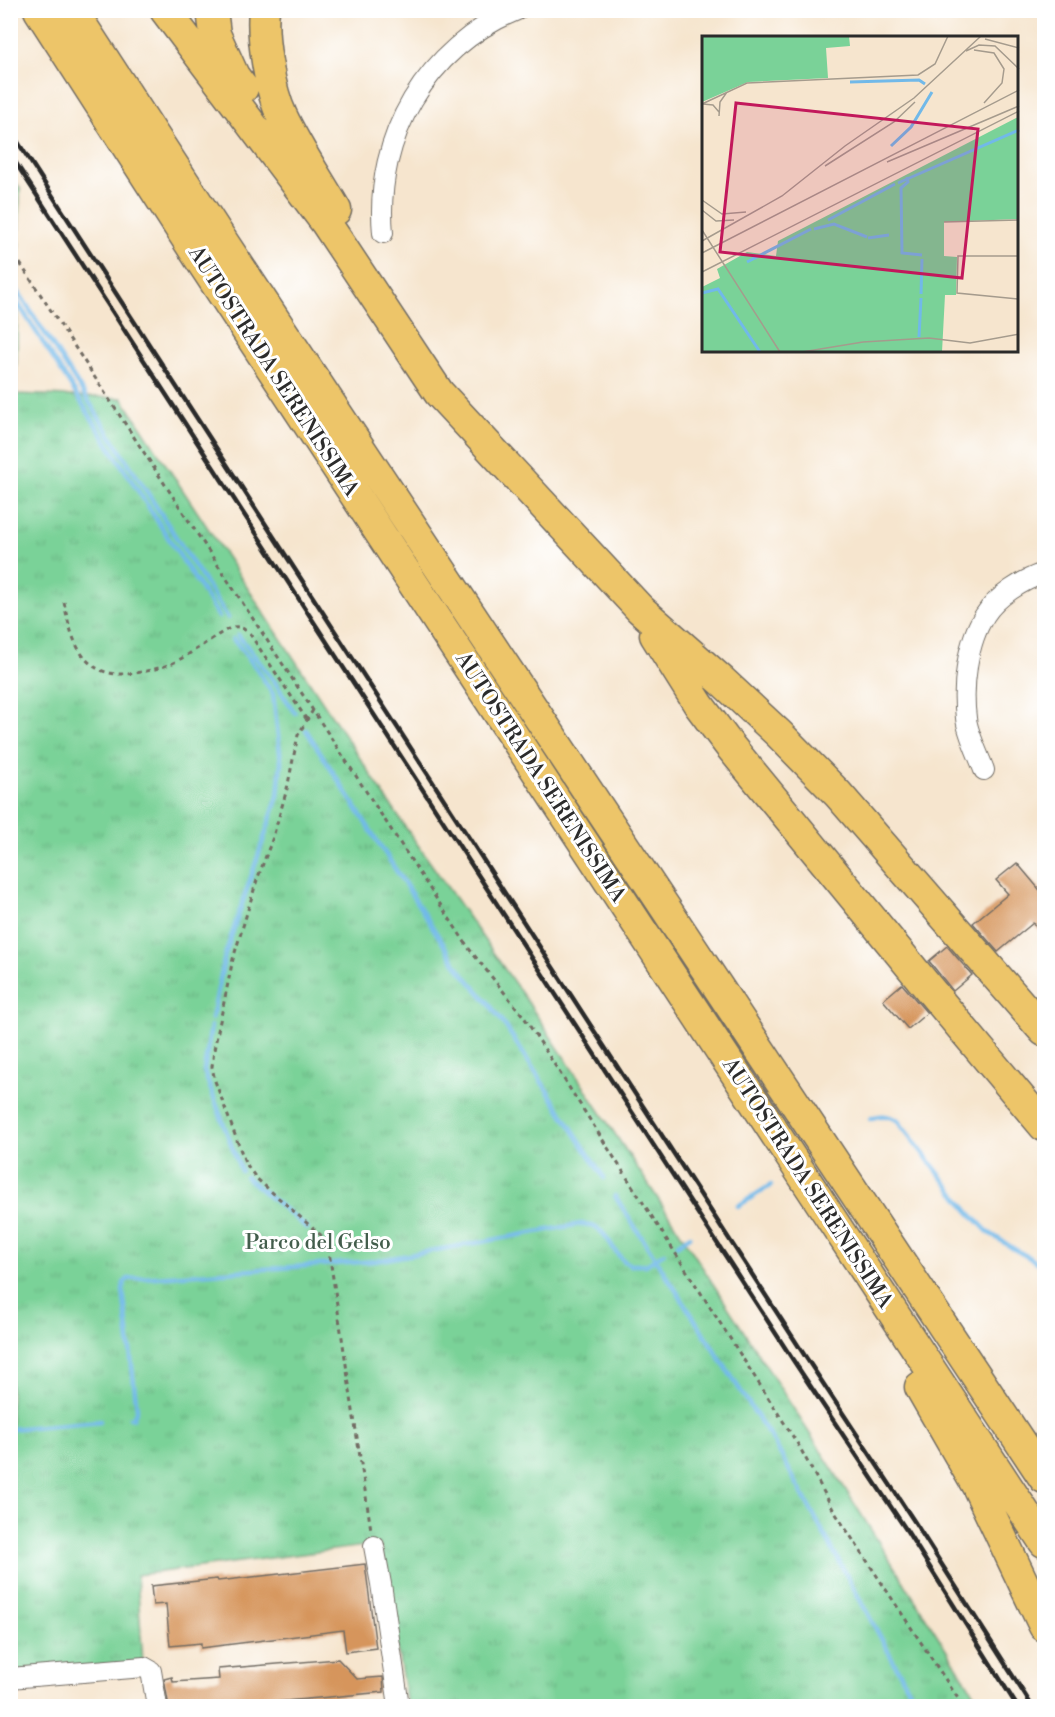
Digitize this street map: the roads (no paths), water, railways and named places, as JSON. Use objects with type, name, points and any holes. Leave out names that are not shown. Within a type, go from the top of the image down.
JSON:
[{"type":"highway","name":"AUTOSTRADA SERENISSIMA","points":[[39,10],[1044,1542]]},
{"type":"highway","name":"AUTOSTRADA SERENISSIMA","points":[[72,10],[225,245],[1040,1470]]},
{"type":"highway","points":[[165,10],[326,223],[439,393],[639,609],[779,734],[831,787],[1044,1031]]},
{"type":"highway","points":[[212,10],[215,34],[234,76],[340,218],[518,477]]},
{"type":"highway","points":[[264,10],[268,70],[281,115],[340,218]]},
{"type":"highway","points":[[639,609],[699,705],[729,745],[1044,1126]]},
{"type":"highway","points":[[757,1107],[977,1486],[1044,1626]]},
{"type":"street","points":[[383,233],[384,175],[395,137],[411,101],[434,69],[462,42],[496,19],[517,10]]},
{"type":"street","points":[[984,770],[966,720],[965,675],[971,645],[985,614],[1010,588],[1044,573]]},
{"type":"street","points":[[374,1546],[399,1707]]},
{"type":"street","points":[[10,1678],[144,1667],[151,1671],[157,1707]]},
{"type":"waterway","points":[[10,279],[228,618]]},
{"type":"waterway","points":[[10,291],[219,617]]},
{"type":"waterway","points":[[238,635],[274,681],[295,713]]},
{"type":"waterway","points":[[212,1019],[225,955],[278,796],[281,761],[273,694],[233,639]]},
{"type":"waterway","points":[[306,730],[460,970],[506,1027],[604,1178]]},
{"type":"waterway","points":[[211,1026],[204,1071],[241,1171]]},
{"type":"waterway","points":[[870,1119],[884,1116],[897,1120],[969,1212],[988,1232],[1044,1266]]},
{"type":"waterway","points":[[246,1177],[307,1228]]},
{"type":"waterway","points":[[738,1206],[771,1185]]},
{"type":"waterway","points":[[615,1196],[775,1444],[918,1706]]},
{"type":"waterway","points":[[130,1418],[133,1418],[137,1409],[123,1290],[124,1283],[128,1279],[375,1261],[581,1224],[598,1229],[604,1234],[617,1254],[630,1265],[646,1265],[664,1253]]},
{"type":"waterway","points":[[677,1245],[690,1236]]},
{"type":"waterway","points":[[10,1429],[100,1421]]},
{"type":"railway","points":[[10,130],[1032,1706]]},
{"type":"railway","points":[[10,154],[793,1360],[907,1531],[1017,1706]]},
{"type":"park label","name":"Parco del Gelso","points":[[318,1242]]}]
